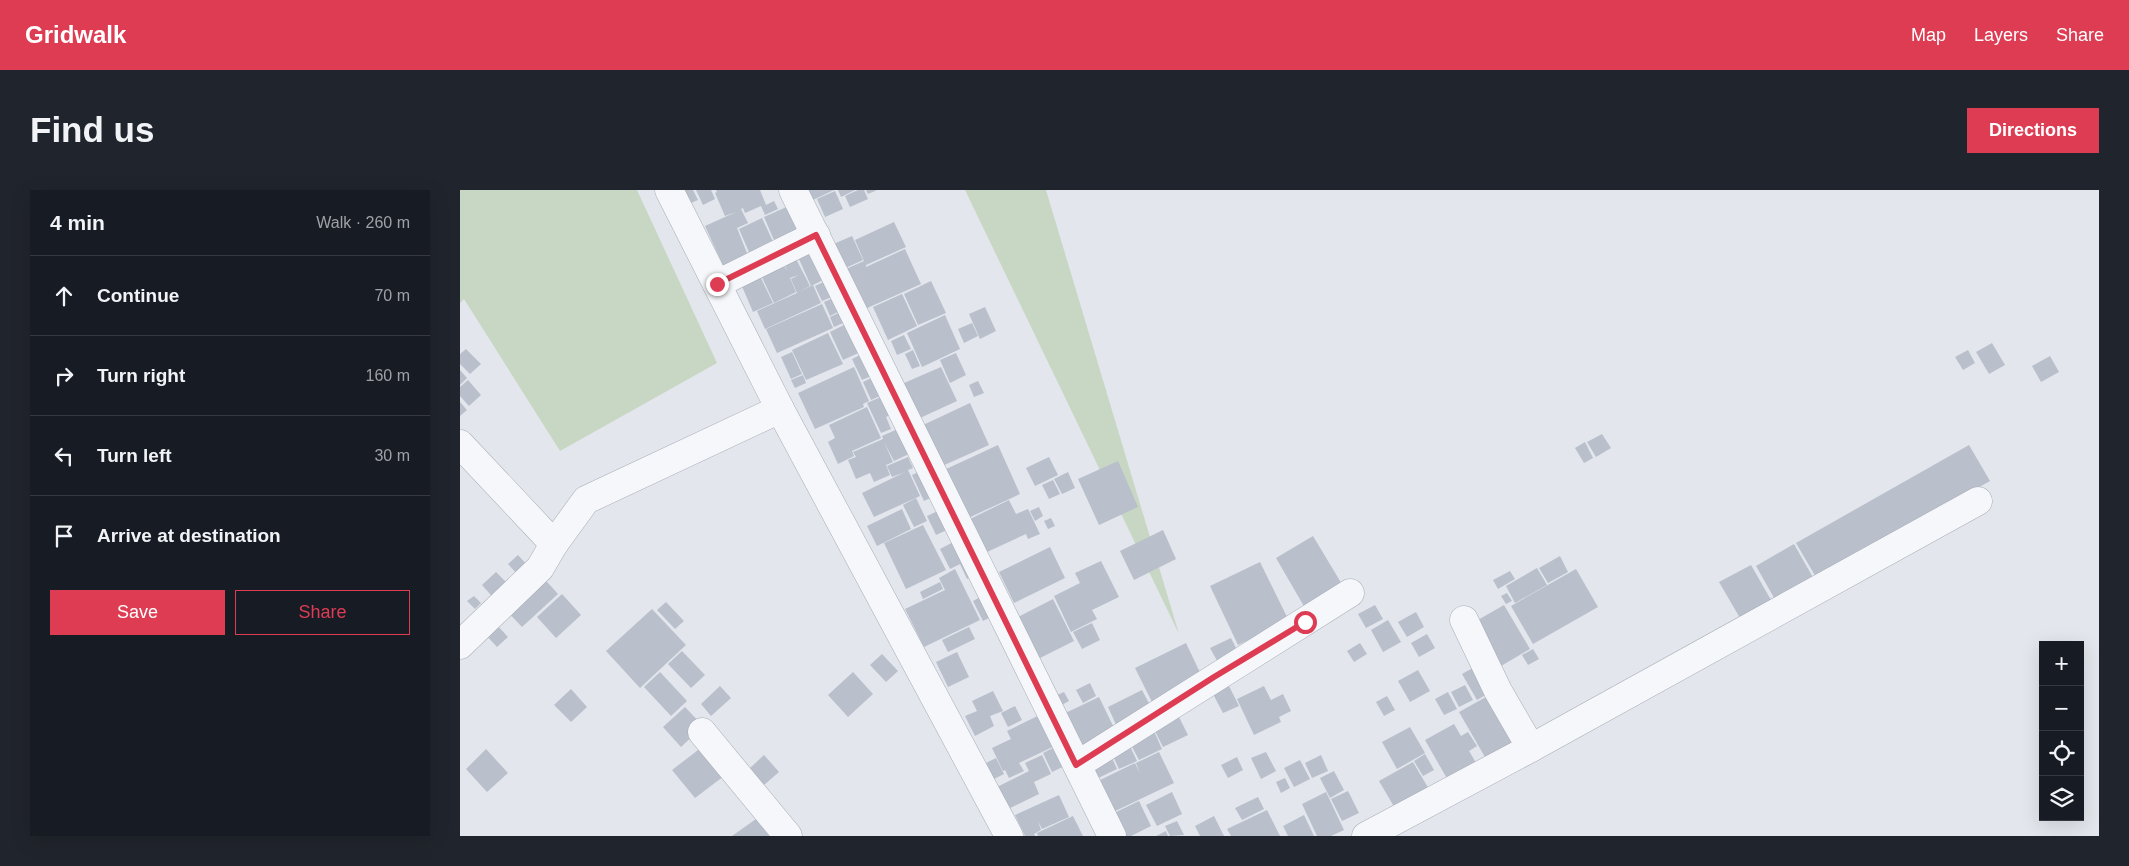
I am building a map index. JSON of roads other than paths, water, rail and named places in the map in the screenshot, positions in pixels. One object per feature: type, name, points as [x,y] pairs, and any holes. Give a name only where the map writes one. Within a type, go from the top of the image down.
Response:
[{"type":"street","points":[[669,190],[780,409],[1009,836]]},
{"type":"street","points":[[793,190],[1112,836]]},
{"type":"street","points":[[717,284],[816,235]]},
{"type":"street","points":[[460,645],[540,568],[554,544],[586,500],[780,409]]},
{"type":"street","points":[[460,444],[554,544]]},
{"type":"street","points":[[1366,836],[1532,748],[1978,502]]},
{"type":"street","points":[[1076,765],[1350,593]]},
{"type":"street","points":[[1464,620],[1498,691],[1532,748]]},
{"type":"street","points":[[702,732],[788,836]]}]
